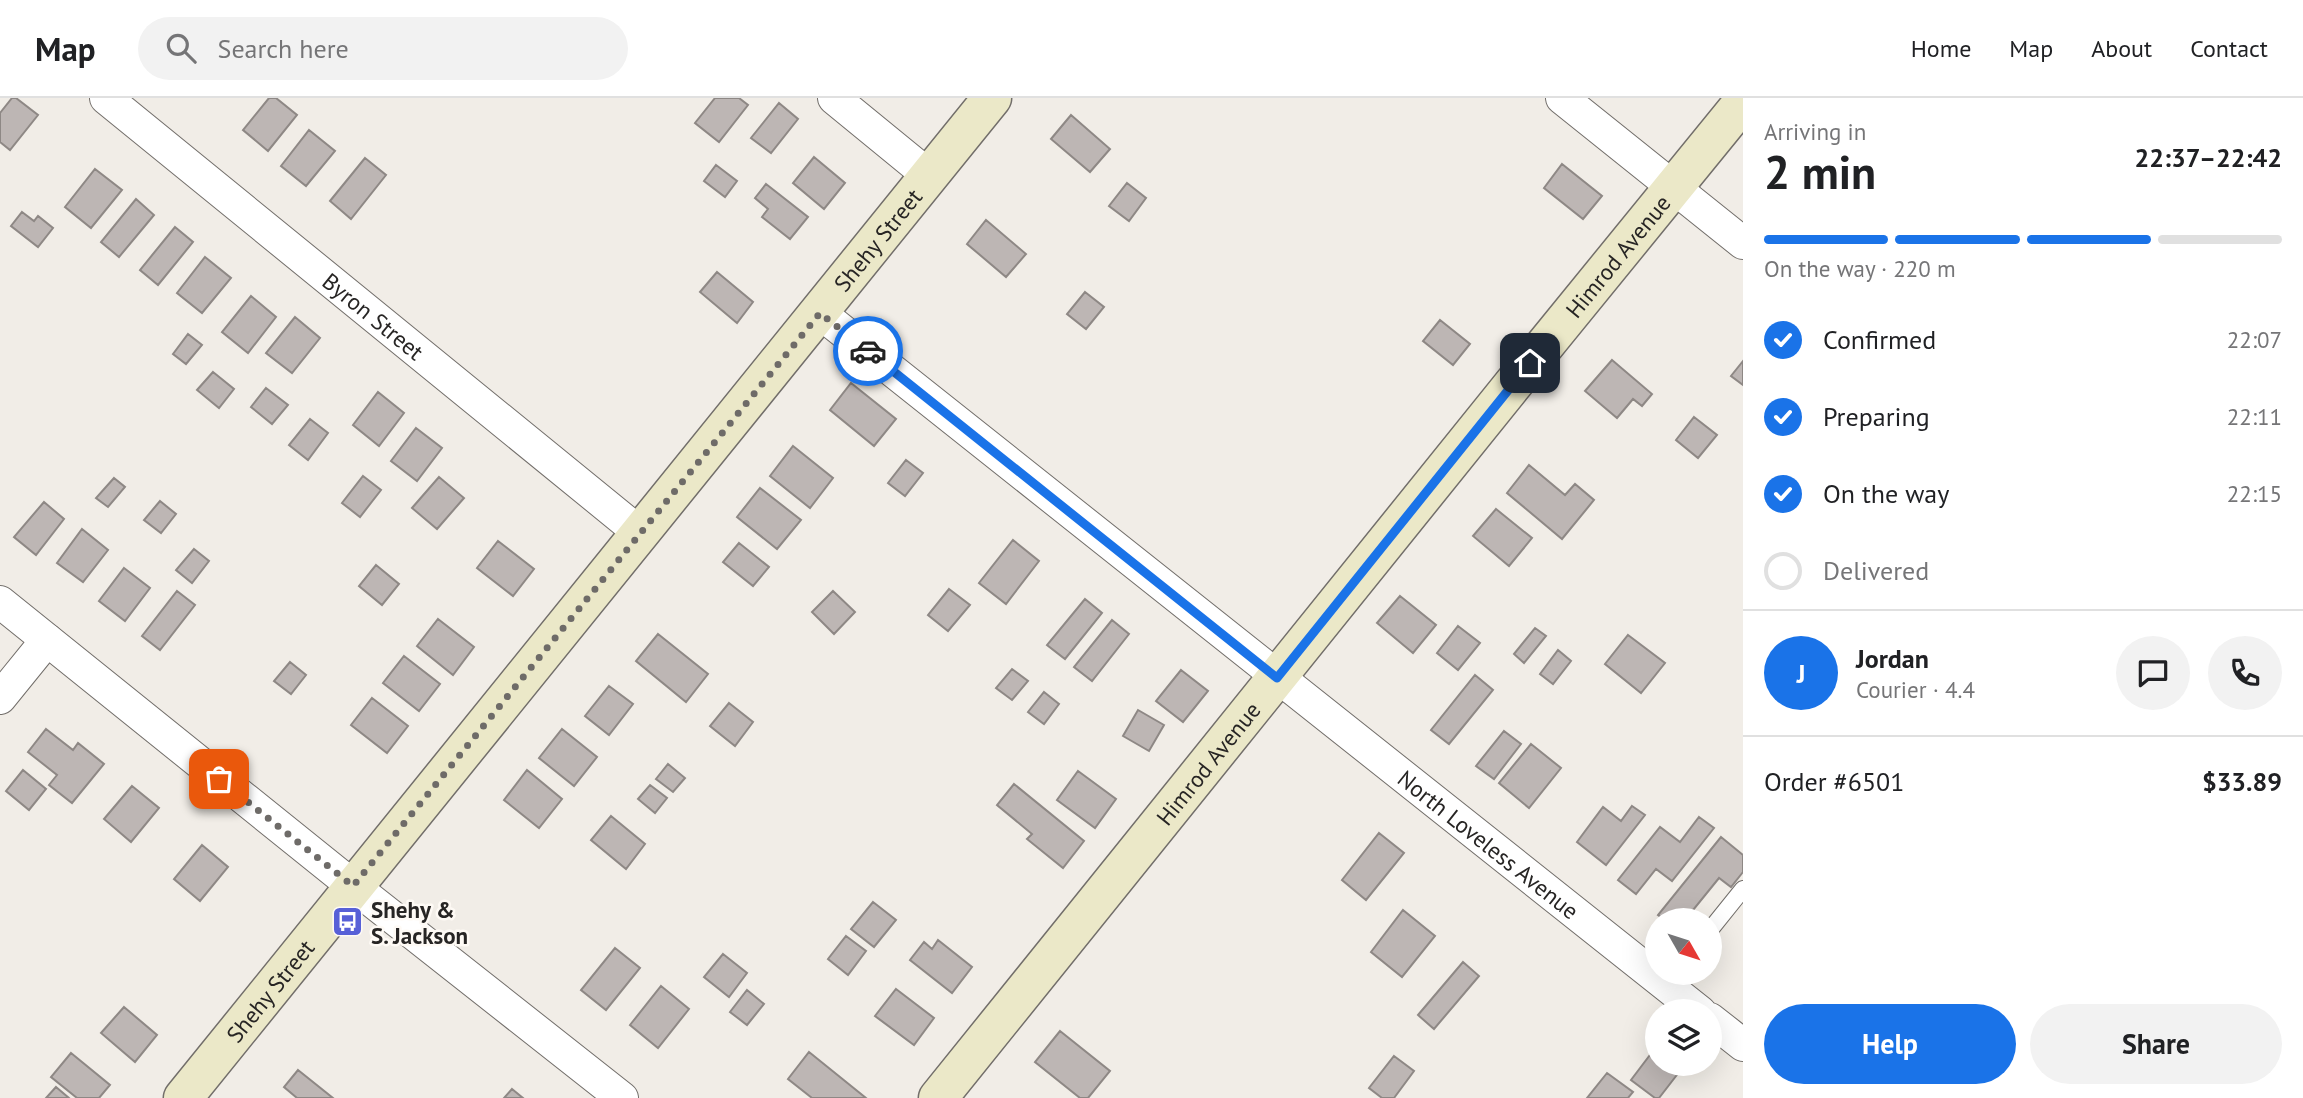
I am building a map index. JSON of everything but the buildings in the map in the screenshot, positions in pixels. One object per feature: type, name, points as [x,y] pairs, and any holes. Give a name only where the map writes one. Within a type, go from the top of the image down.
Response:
[{"type":"street","name":"Byron Street","points":[[106,98],[640,533]]},
{"type":"street","points":[[834,98],[928,174]]},
{"type":"street","name":"Shehy Street","points":[[183,1098],[992,98]]},
{"type":"street","points":[[1562,98],[1743,243]]},
{"type":"street","name":"Himrod Avenue","points":[[938,1098],[1743,102]]},
{"type":"street","name":"North Loveless Avenue","points":[[820,313],[1277,678],[1645,959]]},
{"type":"street","points":[[0,602],[622,1098]]},
{"type":"street","points":[[0,698],[47,640]]},
{"type":"street","name":"North Loveless Avenue","points":[[1676,985],[1689,999]]},
{"type":"street","points":[[1722,1028],[1743,1045]]},
{"type":"lane","points":[[1722,915],[1743,889]]},
{"type":"way so far","points":[[219,779],[353,886],[820,313],[868,351]]},
{"type":"place","name":"Shehy & S. Jackson","points":[[348,922]]},
{"type":"route","points":[[868,351],[1277,678],[1530,363]]}]
